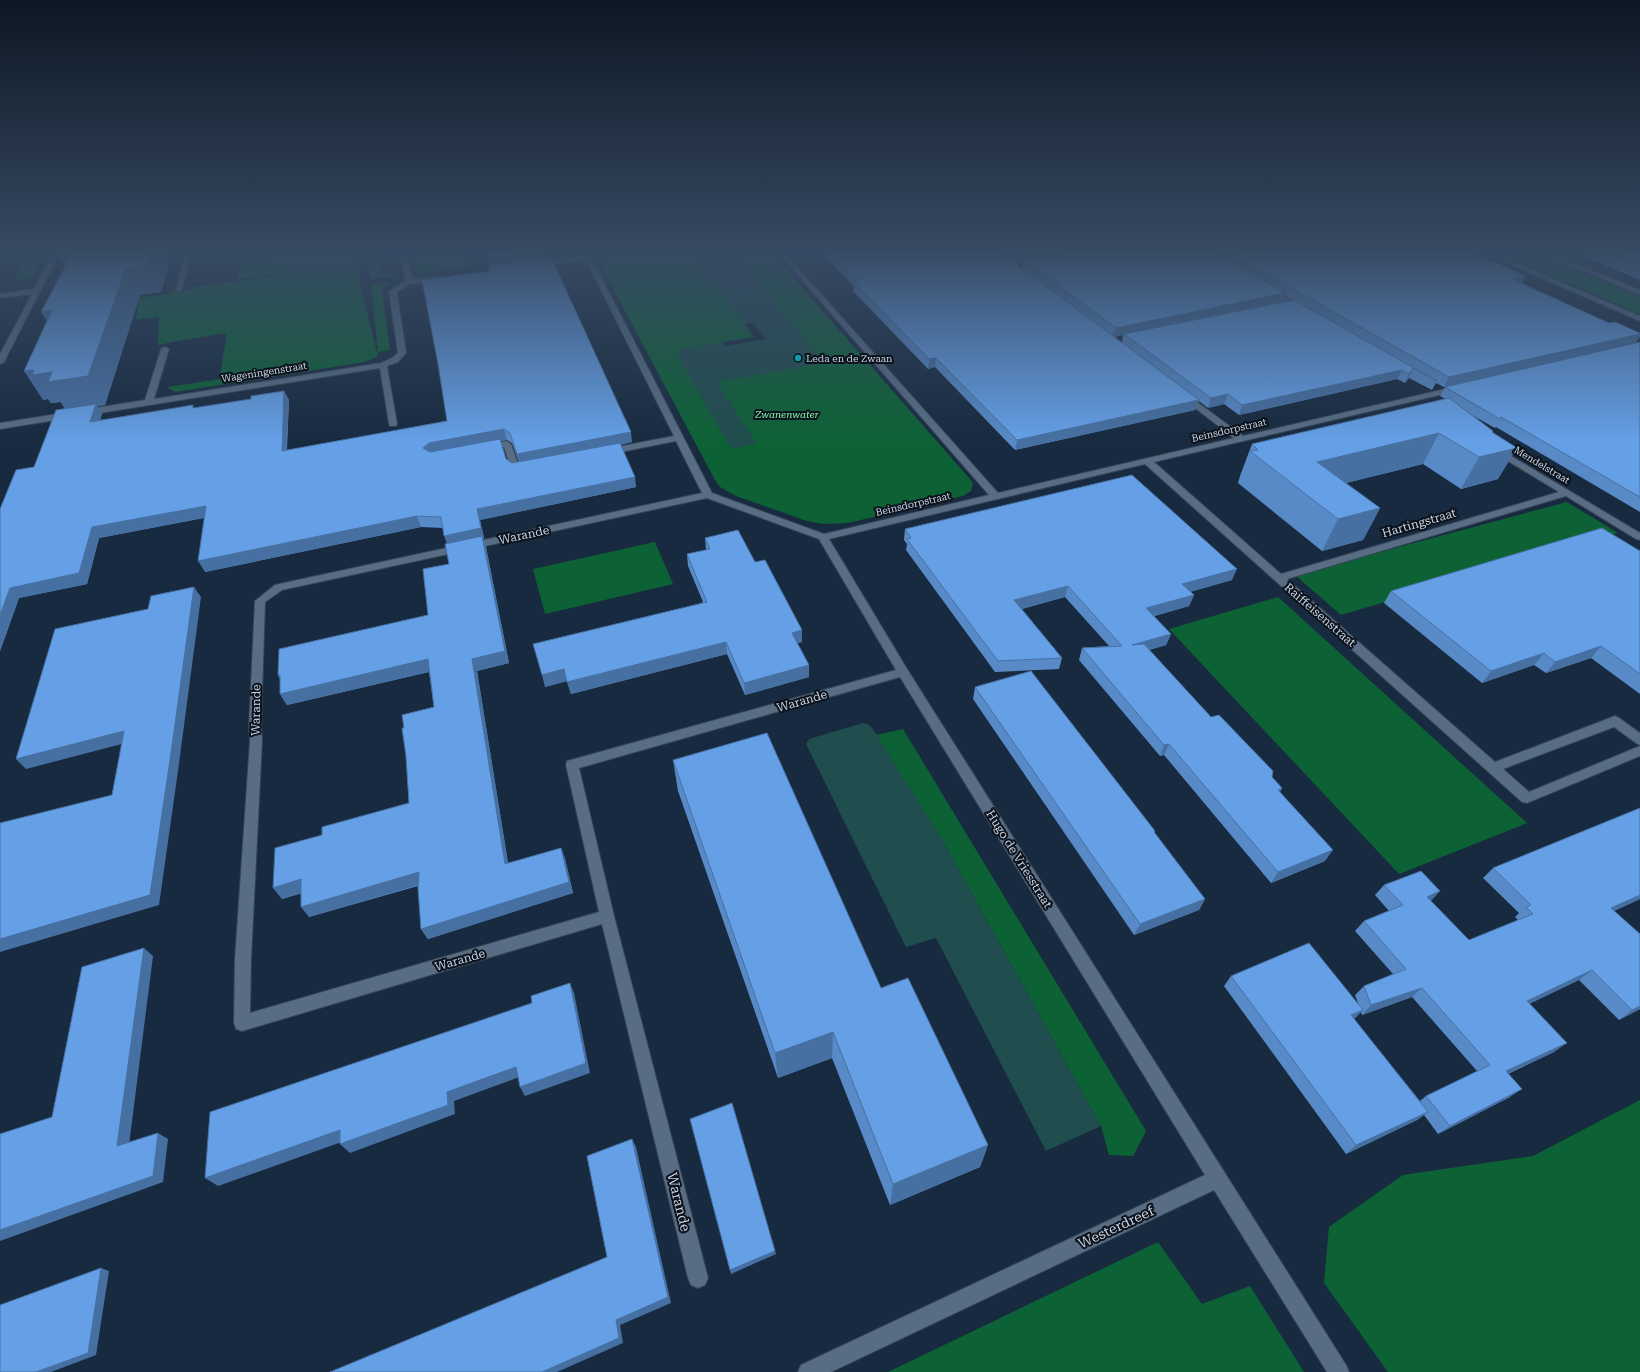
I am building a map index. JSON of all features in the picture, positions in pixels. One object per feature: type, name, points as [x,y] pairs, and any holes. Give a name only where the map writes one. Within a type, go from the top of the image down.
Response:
[{"type":"street","points":[[0,362],[24,314]]},
{"type":"street","name":"Wageningenstraat","points":[[0,426],[149,401],[383,365],[395,360],[402,352],[396,314]]},
{"type":"street","points":[[617,314],[708,495],[823,536]]},
{"type":"street","points":[[835,314],[995,496]]},
{"type":"street","points":[[1629,314],[1640,319]]},
{"type":"street","points":[[149,401],[164,349]]},
{"type":"street","points":[[383,365],[392,424]]},
{"type":"street","points":[[1432,385],[1443,392]]},
{"type":"street","name":"Beinsdorpstraat","points":[[823,536],[1466,386]]},
{"type":"street","points":[[1180,392],[1241,439]]},
{"type":"street","points":[[1411,399],[1425,407]]},
{"type":"street","points":[[599,453],[680,438]]},
{"type":"street","points":[[477,450],[507,444],[514,469],[530,466]]},
{"type":"street","name":"Mendelstraat","points":[[1486,444],[1640,537]]},
{"type":"street","name":"Raiffeisenstraat","points":[[1147,461],[1527,798],[1640,751]]},
{"type":"street","name":"Hartingstraat","points":[[1278,578],[1567,493]]},
{"type":"street","name":"Warande","points":[[607,916],[242,1023],[243,958],[256,741],[255,726],[260,601],[279,587],[708,495]]},
{"type":"street","name":"Hugo de Vriesstraat","points":[[823,536],[903,672],[1218,1179]]},
{"type":"street","name":"Warande","points":[[698,1278],[607,916],[572,765],[903,672]]},
{"type":"street","points":[[1493,768],[1615,722],[1640,740]]},
{"type":"street","points":[[1218,1179],[1339,1372]]},
{"type":"street","name":"Westerdreef","points":[[808,1372],[1218,1179]]},
{"type":"green space","points":[[137,314],[367,314],[378,356],[365,362],[175,392],[167,387],[221,379],[220,375],[227,333],[158,345],[159,317],[136,319]]},
{"type":"green space","points":[[374,314],[385,314],[390,350],[378,352]]},
{"type":"green space","name":"Zwanenwater","points":[[627,314],[825,314],[973,484],[971,491],[963,496],[848,523],[823,524],[807,521],[736,496],[720,487]]},
{"type":"green space","points":[[1567,502],[1618,533],[1341,615],[1295,575]]},
{"type":"green space","points":[[655,542],[673,584],[545,614],[533,569]]},
{"type":"green space","points":[[1278,597],[1527,823],[1399,874],[1169,629]]},
{"type":"green space","points":[[903,729],[1146,1131],[1133,1156],[1109,1155],[1101,1126],[941,838],[876,735]]},
{"type":"green space","points":[[1640,1100],[1640,1372],[1388,1372],[1324,1283],[1329,1227],[1403,1175],[1533,1156]]},
{"type":"green space","points":[[1158,1242],[1202,1304],[1250,1286],[1304,1372],[888,1372]]},
{"type":"shaded area","points":[[737,314],[784,314],[824,363],[717,382],[757,444],[731,449],[676,353],[680,350],[754,337]]},
{"type":"shaded area","points":[[863,723],[868,724],[873,729],[941,838],[1101,1126],[1046,1151],[936,938],[906,947],[806,744],[809,739]]},
{"type":"pier","points":[[753,323],[766,339],[725,346],[723,342],[754,337],[745,324]]},
{"type":"building","points":[[50,314],[110,314],[88,376],[48,382],[52,372],[32,375],[34,370],[24,371]]},
{"type":"building","points":[[428,314],[577,314],[631,432],[517,454],[510,433],[504,429],[429,443],[423,448],[430,452],[500,439],[506,459],[512,463],[620,443],[635,477],[477,509],[481,528],[444,536],[441,517],[417,516],[198,561],[206,506],[92,527],[79,573],[10,588],[0,615],[0,509],[16,470],[34,467],[56,410],[96,404],[90,422],[193,405],[193,408],[251,399],[251,396],[284,391],[282,451],[447,421]]},
{"type":"building","points":[[885,314],[1084,314],[1199,400],[1017,440],[936,358],[929,359]]},
{"type":"building","points":[[1097,314],[1183,314],[1116,328]]},
{"type":"building","points":[[1224,314],[1319,314],[1437,381],[1413,368],[1409,374],[1402,370],[1242,405],[1228,394],[1211,398],[1124,334]]},
{"type":"building","points":[[1337,314],[1589,314],[1609,323],[1615,322],[1640,333],[1640,334],[1449,377]]},
{"type":"building","points":[[1640,342],[1640,497],[1501,417],[1500,419],[1445,387]]},
{"type":"building","points":[[1449,398],[1493,431],[1492,432],[1517,448],[1479,457],[1439,433],[1317,462],[1380,508],[1338,519],[1250,451],[1258,450],[1252,444]]},
{"type":"building","points":[[1132,475],[1237,569],[1182,584],[1194,595],[1146,608],[1171,634],[1132,645],[1144,644],[1211,717],[1219,715],[1273,771],[1272,777],[1282,788],[1278,790],[1333,850],[1278,872],[1169,744],[1164,745],[1082,648],[1122,646],[1068,586],[1014,600],[1062,658],[998,661],[907,539],[911,538],[905,529]]},
{"type":"building","points":[[1602,528],[1640,551],[1640,674],[1601,646],[1555,662],[1544,653],[1491,671],[1391,591]]},
{"type":"building","points":[[738,530],[755,562],[765,560],[802,630],[792,633],[809,665],[744,683],[726,642],[567,682],[564,669],[542,675],[533,644],[707,602],[687,554],[710,549],[705,538]]},
{"type":"building","points":[[482,536],[505,651],[472,659],[505,864],[561,848],[569,882],[421,929],[418,888],[419,872],[301,907],[301,879],[273,888],[275,848],[322,835],[322,827],[409,803],[402,715],[434,707],[428,659],[280,694],[280,675],[278,675],[279,649],[428,615],[423,569],[449,564],[445,544]]},
{"type":"building","points":[[194,587],[150,895],[0,939],[0,823],[112,795],[124,731],[16,759],[55,629],[148,609],[151,596]]},
{"type":"building","points":[[1031,671],[1155,831],[1154,832],[1205,899],[1140,924],[975,687]]},
{"type":"building","points":[[767,733],[881,988],[908,978],[988,1145],[893,1184],[833,1032],[775,1053],[673,760]]},
{"type":"building","points":[[1640,808],[1640,895],[1611,908],[1640,934],[1640,1006],[1632,1010],[1592,970],[1527,1001],[1567,1043],[1506,1071],[1522,1089],[1450,1126],[1426,1096],[1490,1065],[1422,988],[1371,1005],[1364,986],[1406,969],[1364,921],[1403,905],[1384,885],[1421,871],[1440,891],[1427,897],[1469,940],[1533,914],[1526,907],[1531,905],[1493,868]]},
{"type":"building","points":[[1309,943],[1363,1010],[1351,1015],[1428,1112],[1356,1145],[1231,976]]},
{"type":"building","points":[[144,948],[117,1146],[158,1133],[153,1176],[0,1230],[0,1134],[52,1117],[82,967]]},
{"type":"building","points":[[570,983],[586,1063],[520,1087],[516,1067],[447,1092],[448,1105],[340,1144],[340,1130],[205,1178],[210,1112],[532,1003],[531,996]]},
{"type":"building","points":[[732,1103],[775,1251],[730,1270],[690,1119]]},
{"type":"building","points":[[632,1139],[668,1297],[616,1320],[619,1338],[542,1372],[330,1372],[607,1257],[587,1156]]},
{"type":"building","points":[[101,1268],[88,1353],[36,1372],[0,1372],[0,1305]]},
{"type":"place","name":"Leda en de Zwaan","points":[[798,358]]}]
